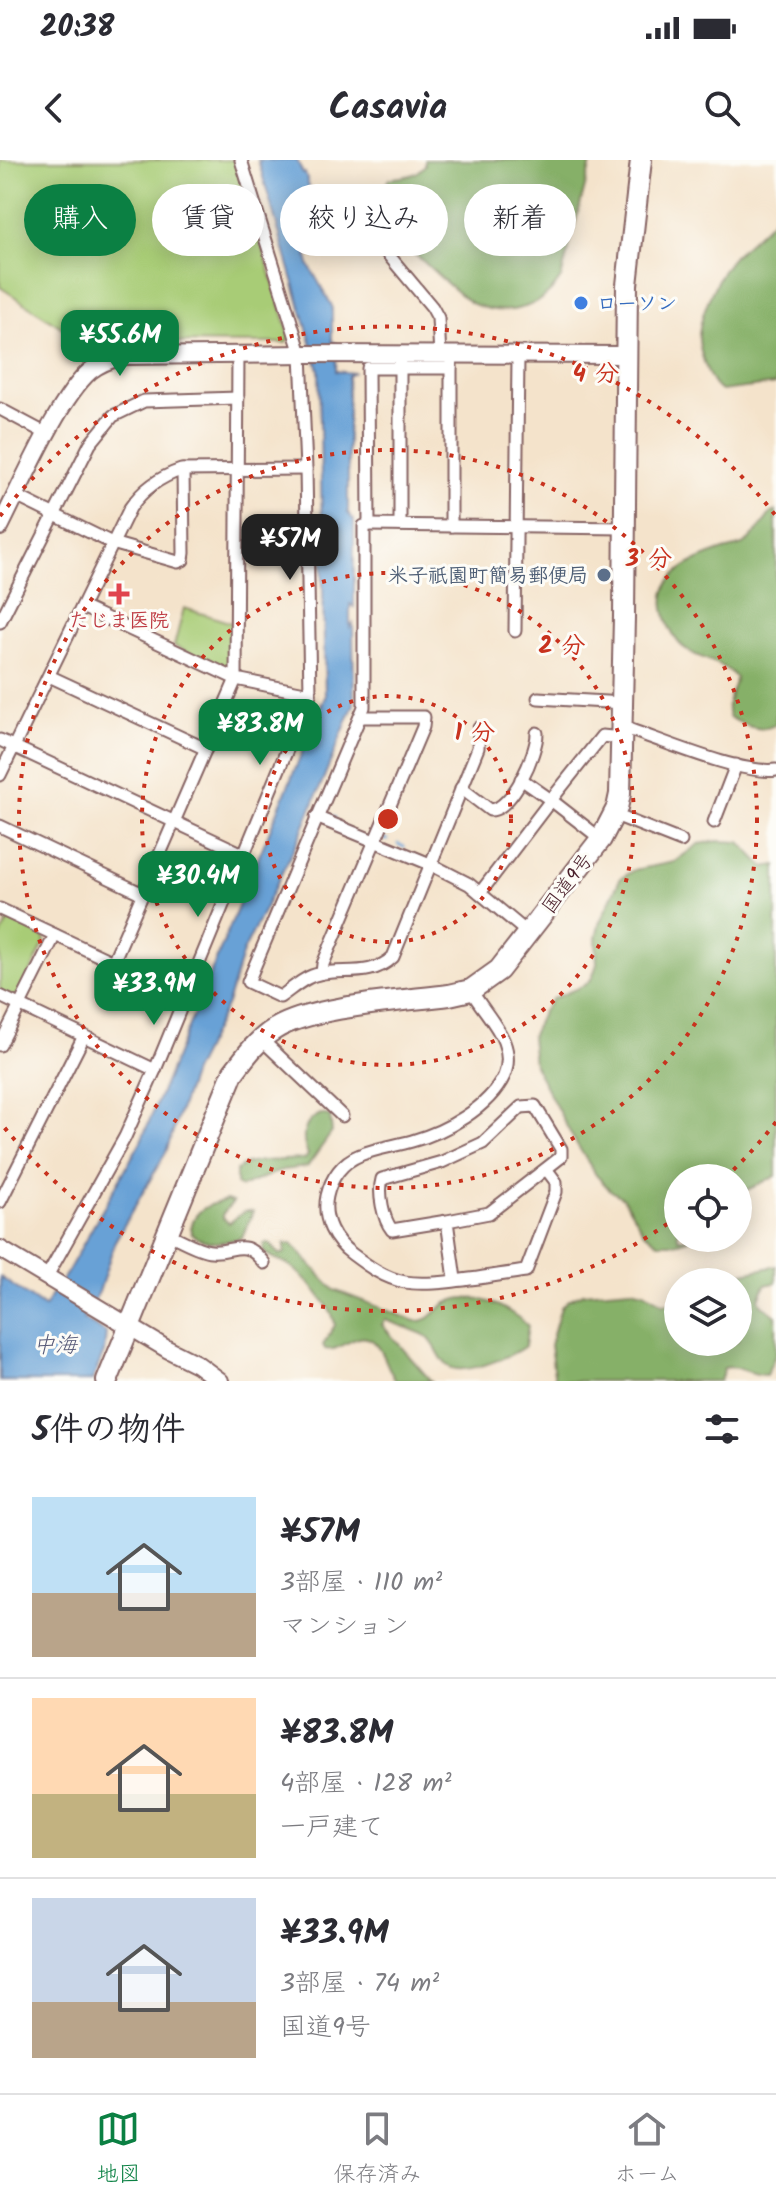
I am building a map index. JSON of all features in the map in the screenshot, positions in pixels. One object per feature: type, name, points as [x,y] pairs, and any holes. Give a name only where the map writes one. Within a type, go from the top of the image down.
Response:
[{"type":"highway","name":"国道9号","points":[[107,1381],[233,1073],[252,1048],[275,1029],[299,1017],[471,990],[499,970],[529,934],[601,839],[615,815],[620,794],[623,703],[627,285],[642,162]]},
{"type":"street","points":[[52,1281],[125,1137],[155,1070],[310,694],[306,354],[241,160]]},
{"type":"street","points":[[389,256],[438,318],[447,360],[451,526]]},
{"type":"street","points":[[0,527],[47,434],[81,381],[107,360],[138,354],[338,354],[400,362]]},
{"type":"street","points":[[113,962],[236,679],[238,354]]},
{"type":"street","points":[[369,525],[368,368],[400,362],[625,355]]},
{"type":"street","points":[[515,631],[518,357]]},
{"type":"street","points":[[400,362],[400,525]]},
{"type":"street","points":[[0,622],[90,444],[104,424],[121,410],[144,401],[238,398]]},
{"type":"street","points":[[2,414],[47,434]]},
{"type":"street","points":[[0,775],[112,543],[140,494],[163,477],[183,470],[306,469]]},
{"type":"street","points":[[16,496],[112,543],[175,562],[183,560],[183,470]]},
{"type":"street","points":[[479,728],[478,748],[393,957],[386,963],[356,973],[313,975],[280,997],[248,982],[364,707],[364,526],[625,528]]},
{"type":"street","points":[[82,607],[236,679],[310,694]]},
{"type":"street","points":[[49,676],[206,749]]},
{"type":"street","points":[[538,698],[623,703]]},
{"type":"street","points":[[322,973],[373,842],[423,727],[424,717],[360,717]]},
{"type":"street","points":[[480,893],[602,736],[622,732],[759,771],[776,770]]},
{"type":"street","points":[[461,788],[493,811],[500,808],[521,779],[537,743],[537,733]]},
{"type":"street","points":[[0,740],[243,854]]},
{"type":"street","points":[[714,822],[736,765]]},
{"type":"street","points":[[521,779],[601,839]]},
{"type":"street","points":[[615,815],[681,841]]},
{"type":"street","points":[[316,817],[430,864],[469,884],[529,934]]},
{"type":"street","points":[[0,826],[143,894]]},
{"type":"street","points":[[0,909],[185,996]]},
{"type":"street","points":[[0,1045],[55,935]]},
{"type":"street","points":[[471,990],[505,1040],[507,1053],[503,1078],[471,1114],[423,1138],[359,1155],[338,1170],[326,1206],[328,1220],[342,1247],[374,1270],[407,1282],[526,1271],[556,1192],[556,1182],[547,1170]]},
{"type":"street","points":[[0,996],[155,1070]]},
{"type":"street","points":[[0,1202],[84,1036]]},
{"type":"street","points":[[262,1040],[342,1116]]},
{"type":"street","points":[[525,1105],[539,1110],[561,1149],[559,1160],[547,1170],[489,1213],[392,1230],[387,1223],[380,1187],[382,1179],[442,1162],[483,1143],[525,1105]]},
{"type":"street","points":[[447,1221],[455,1279]]},
{"type":"street","points":[[168,1234],[211,1251],[232,1247],[251,1250],[264,1263]]},
{"type":"street","points":[[0,1249],[197,1364],[220,1381]]},
{"type":"green space","points":[[0,160],[236,160],[243,184],[152,184],[152,256],[264,256],[264,252],[290,337],[286,343],[131,342],[98,351],[0,287]]},
{"type":"green space","points":[[425,160],[592,160],[576,221],[576,184],[464,184],[464,256],[567,256],[561,278],[554,288],[535,303],[524,307],[488,309],[457,292],[416,256],[448,256],[448,184],[386,184],[389,179],[417,173],[425,165]]},
{"type":"green space","points":[[776,216],[776,384],[721,391],[711,380],[700,350],[703,315],[717,281],[729,262]]},
{"type":"green space","points":[[776,511],[776,724],[758,728],[729,717],[727,706],[736,678],[724,667],[692,653],[679,643],[668,622],[664,596],[673,577],[682,569],[702,558],[745,544]]},
{"type":"green space","points":[[184,608],[232,623],[232,667],[226,670],[174,646]]},
{"type":"green space","points":[[740,842],[764,867],[776,865],[776,1176],[752,1188],[752,1164],[664,1164],[664,1243],[658,1243],[643,1231],[623,1198],[596,1175],[573,1138],[534,1065],[531,1037],[552,999],[585,985],[592,978],[597,964],[599,924],[620,879],[634,870],[674,862],[699,844]]},
{"type":"green space","points":[[9,919],[43,935],[45,942],[20,995],[13,998],[0,991],[0,938]]},
{"type":"green space","points":[[321,1114],[330,1116],[332,1132],[307,1167],[282,1170],[241,1187],[236,1184],[236,1171],[245,1164],[305,1159],[308,1155],[305,1131],[310,1121]]},
{"type":"green space","points":[[226,1200],[233,1202],[223,1213],[223,1218],[229,1223],[245,1211],[253,1211],[242,1238],[210,1242],[191,1234],[196,1215],[212,1204]]},
{"type":"green space","points":[[269,1243],[280,1255],[285,1253],[284,1244],[292,1244],[334,1290],[415,1321],[425,1320],[457,1299],[490,1302],[511,1312],[528,1326],[525,1346],[488,1364],[455,1369],[445,1363],[426,1336],[385,1320],[382,1325],[431,1381],[396,1381],[380,1350],[367,1338],[325,1349],[323,1345],[335,1325],[329,1310],[296,1271],[263,1251],[264,1244]]},
{"type":"green space","points":[[776,1266],[776,1283],[765,1285],[759,1299],[776,1316],[776,1354],[766,1375],[729,1367],[724,1368],[720,1381],[555,1381],[550,1345],[561,1307],[583,1293],[631,1289],[644,1292],[664,1304],[664,1356],[752,1356],[752,1271]]},
{"type":"water","points":[[258,160],[297,160],[308,184],[280,184],[280,236]]},
{"type":"water","name":"中海","points":[[286,256],[307,256],[332,306],[332,341],[337,344],[336,371],[353,373],[348,376],[348,513],[354,520],[354,607],[350,604],[350,627],[353,623],[354,704],[300,836],[243,952],[227,1004],[193,1072],[166,1152],[115,1241],[99,1292],[83,1319],[106,1333],[104,1352],[92,1381],[0,1381],[0,1277],[44,1307],[68,1271],[141,1141],[325,697],[319,370]]},
{"type":"waterway","points":[[329,816],[335,818]]},
{"type":"waterway","points":[[398,844],[404,847]]},
{"type":"place","name":"ローソン","points":[[581,303]]},
{"type":"place","name":"米子祇園町簡易郵便局","points":[[604,575]]},
{"type":"place","name":"たじま医院","points":[[119,594]]}]
